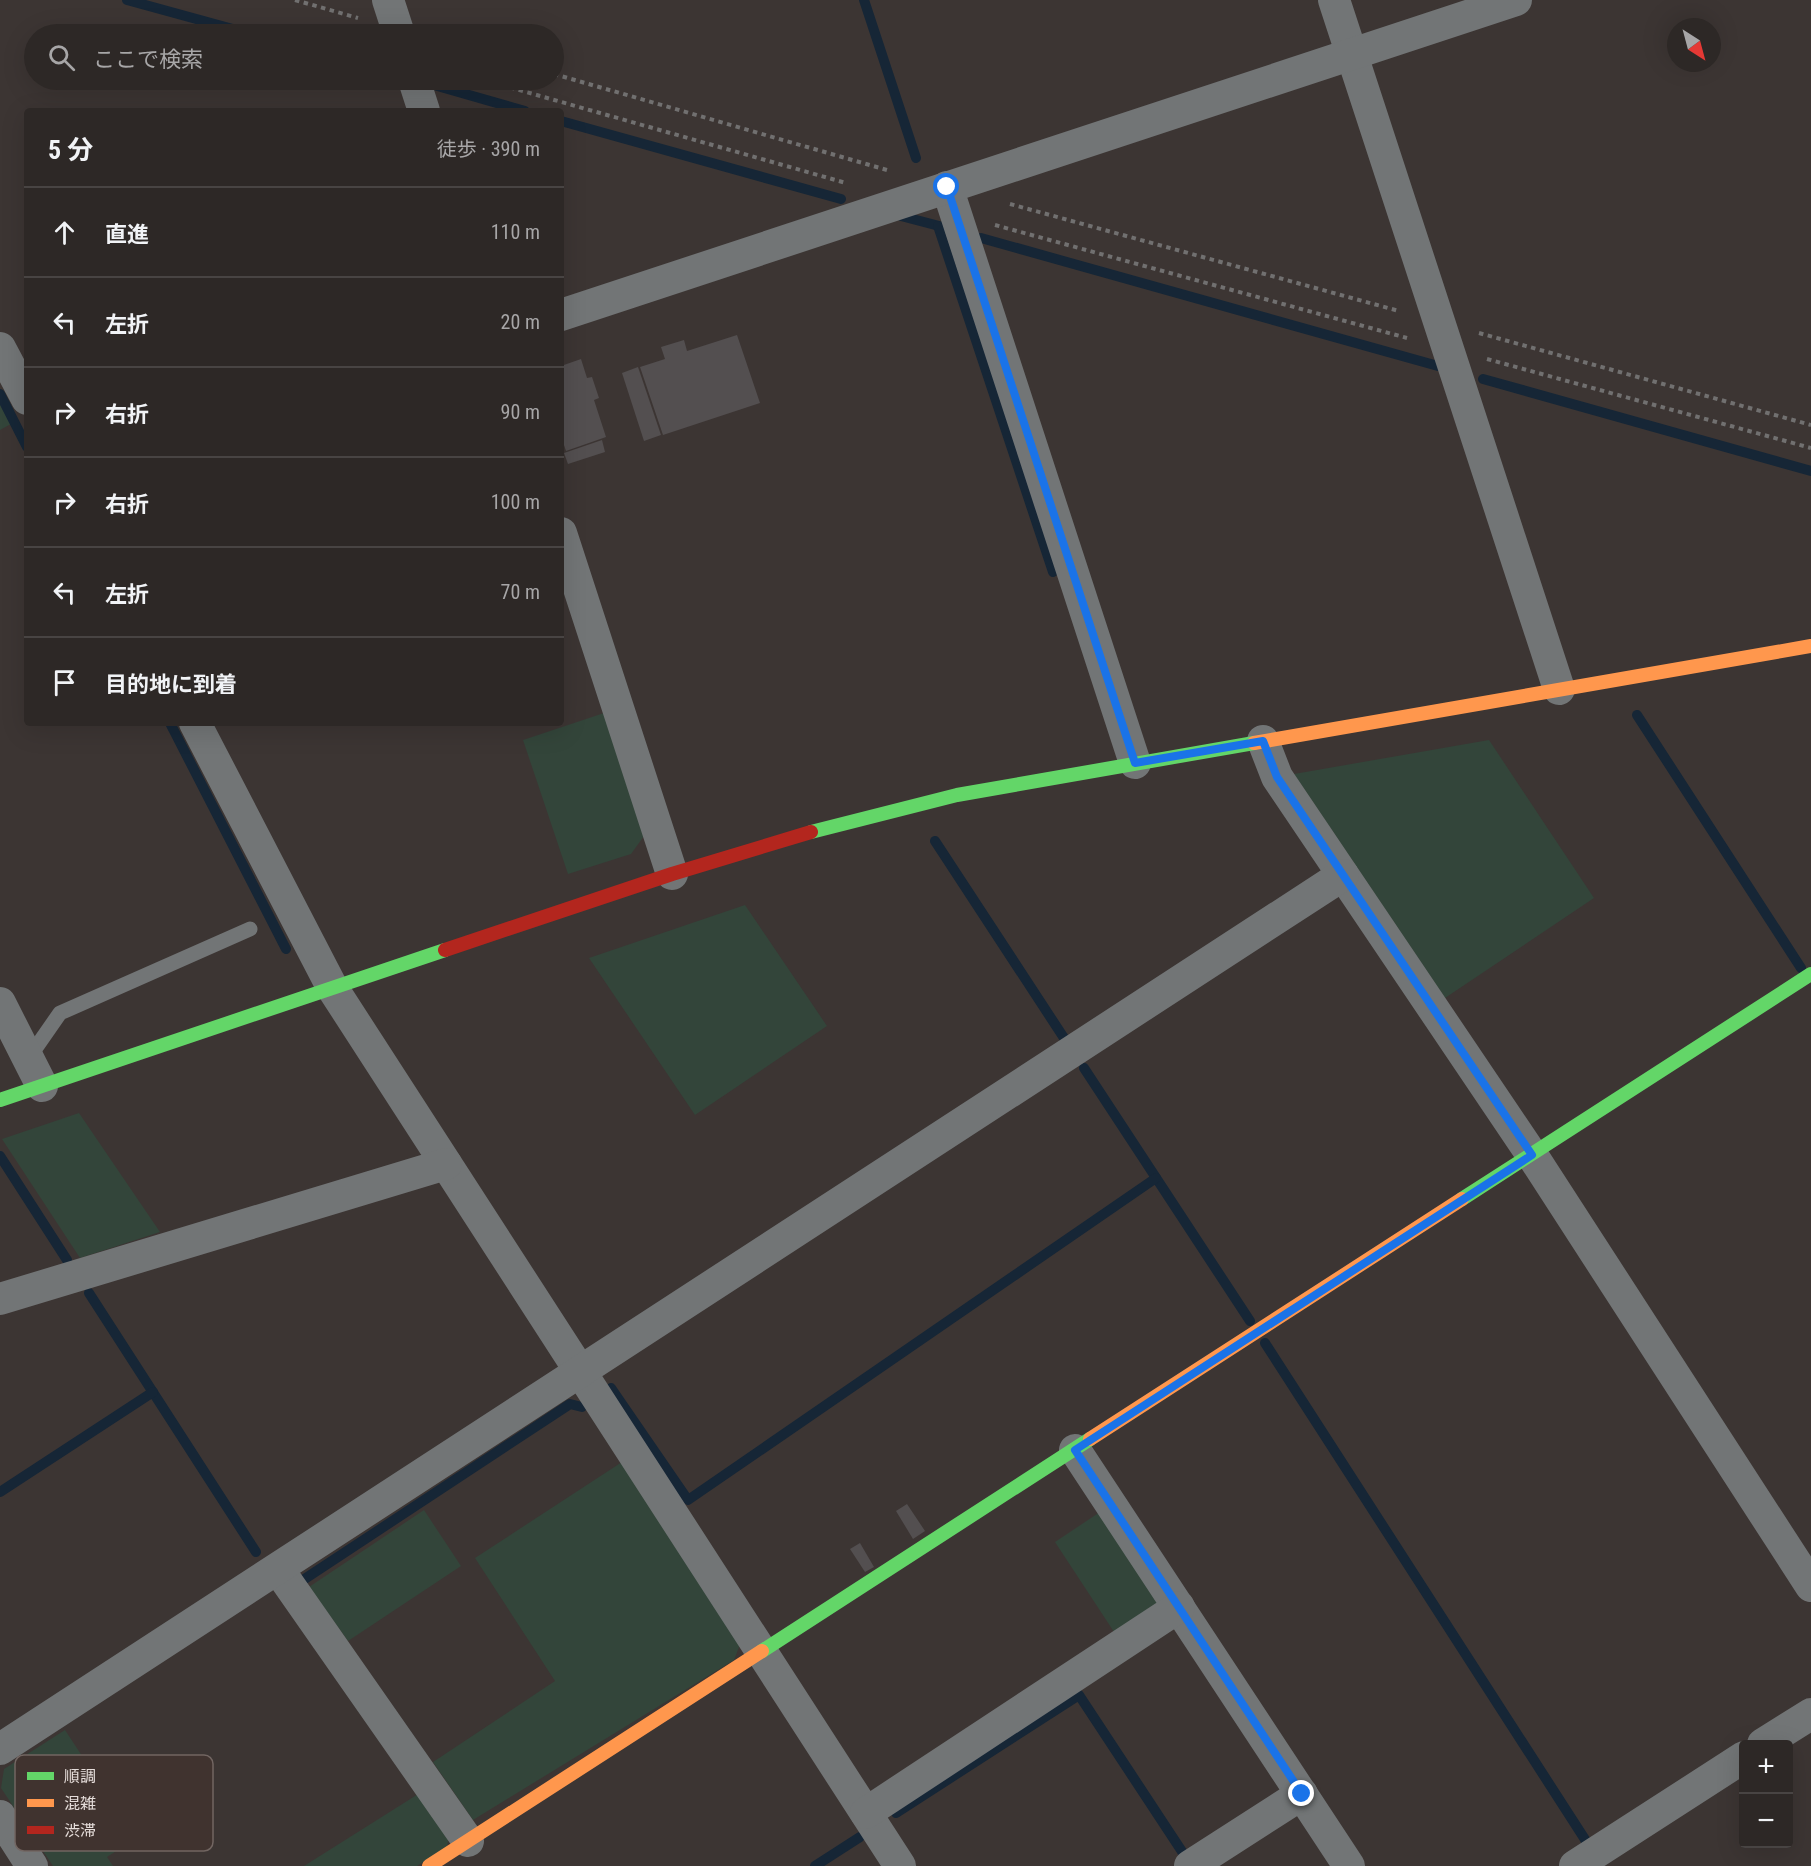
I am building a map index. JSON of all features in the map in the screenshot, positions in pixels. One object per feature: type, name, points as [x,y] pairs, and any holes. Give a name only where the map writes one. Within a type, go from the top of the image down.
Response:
[{"type":"street","points":[[388,0],[396,24]]},
{"type":"street","points":[[1334,0],[1559,689]]},
{"type":"street","points":[[564,314],[952,201],[1352,54],[1516,0]]},
{"type":"street","points":[[417,90],[423,108]]},
{"type":"street","points":[[952,201],[1135,763]]},
{"type":"street","points":[[0,348],[24,393]]},
{"type":"street","points":[[564,542],[672,874]]},
{"type":"street","points":[[0,1100],[35,1072],[333,989],[672,874],[817,830],[957,795],[1811,646]]},
{"type":"street","points":[[197,726],[333,989],[900,1866]]},
{"type":"street","points":[[1263,741],[1277,777],[1532,1155],[1811,1586]]},
{"type":"street","points":[[0,1749],[1343,875]]},
{"type":"street","points":[[429,1866],[1811,974]]},
{"type":"street","points":[[0,1003],[35,1072]]},
{"type":"street","points":[[0,1299],[446,1164]]},
{"type":"street","points":[[1075,1450],[1349,1866]]},
{"type":"street","points":[[278,1569],[468,1841]]},
{"type":"street","points":[[866,1813],[1179,1607]]},
{"type":"street","points":[[1769,1740],[1811,1713]]},
{"type":"street","points":[[1575,1866],[1739,1760]]},
{"type":"street","points":[[1190,1866],[1302,1794]]},
{"type":"street","points":[[0,1816],[15,1839]]},
{"type":"street","points":[[22,1851],[32,1866]]},
{"type":"lane","points":[[35,1072],[60,1013],[250,929]]},
{"type":"path","points":[[564,77],[891,171]]},
{"type":"path","points":[[518,90],[851,184]]},
{"type":"path","points":[[952,201],[1444,335],[1811,425]]},
{"type":"path","points":[[1005,203],[1811,448]]},
{"type":"green space","points":[[0,404],[11,424],[0,430]]},
{"type":"green space","points":[[604,713],[644,836],[631,854],[568,874],[523,740]]},
{"type":"green space","points":[[1489,740],[1594,898],[1445,998],[1294,774]]},
{"type":"green space","points":[[745,905],[827,1026],[695,1115],[589,958]]},
{"type":"green space","points":[[79,1113],[160,1232],[80,1258],[2,1139]]},
{"type":"green space","points":[[622,1462],[741,1642],[734,1660],[473,1820],[433,1762],[555,1681],[475,1558]]},
{"type":"green space","points":[[424,1510],[461,1566],[348,1641],[309,1587]]},
{"type":"green space","points":[[1103,1510],[1160,1595],[1156,1608],[1116,1635],[1055,1542]]},
{"type":"green space","points":[[65,1730],[81,1755],[26,1755]]},
{"type":"green space","points":[[15,1762],[15,1809],[1,1788],[4,1769]]},
{"type":"green space","points":[[423,1791],[450,1830],[447,1847],[417,1866],[304,1866]]},
{"type":"green space","points":[[43,1851],[116,1851],[107,1857],[113,1866],[53,1866]]},
{"type":"building","points":[[737,335],[760,403],[663,435],[640,367],[665,359],[661,347],[684,340],[687,351]]},
{"type":"building","points":[[581,359],[587,378],[592,377],[599,398],[594,400],[606,437],[566,451],[564,445],[564,365]]},
{"type":"building","points":[[638,367],[661,435],[644,441],[622,373]]},
{"type":"building","points":[[602,440],[605,452],[568,464],[564,453]]},
{"type":"building","points":[[907,1504],[925,1531],[913,1539],[896,1511]]},
{"type":"building","points":[[860,1543],[874,1567],[865,1572],[850,1549]]},
{"type":"waterway","points":[[127,0],[215,24]]},
{"type":"waterway","points":[[864,0],[916,158]]},
{"type":"waterway","points":[[452,90],[514,108]]},
{"type":"waterway","points":[[564,122],[841,199]]},
{"type":"waterway","points":[[901,216],[943,227]]},
{"type":"waterway","points":[[938,226],[1053,572]]},
{"type":"waterway","points":[[981,238],[1438,366]]},
{"type":"waterway","points":[[1483,379],[1811,471]]},
{"type":"waterway","points":[[0,394],[24,441]]},
{"type":"waterway","points":[[1637,715],[1801,968]]},
{"type":"waterway","points":[[172,726],[286,949]]},
{"type":"waterway","points":[[935,841],[1064,1038]]},
{"type":"waterway","points":[[1084,1068],[1250,1321]]},
{"type":"waterway","points":[[0,1156],[67,1260]]},
{"type":"waterway","points":[[611,1388],[688,1500],[1156,1178]]},
{"type":"waterway","points":[[89,1293],[256,1552]]},
{"type":"waterway","points":[[1265,1343],[1586,1841]]},
{"type":"waterway","points":[[0,1492],[153,1392]]},
{"type":"waterway","points":[[303,1580],[570,1404],[582,1407]]},
{"type":"waterway","points":[[896,1813],[1079,1695],[1183,1853]]},
{"type":"waterway","points":[[815,1866],[860,1837]]},
{"type":"traffic: fast","points":[[811,832],[957,795],[1254,743]]},
{"type":"traffic: fast","points":[[0,1100],[445,950]]},
{"type":"traffic: fast","points":[[1462,1199],[1811,974]]},
{"type":"traffic: fast","points":[[762,1651],[1090,1439]]},
{"type":"traffic: slow","points":[[1254,743],[1811,646]]},
{"type":"traffic: slow","points":[[1090,1439],[1462,1199]]},
{"type":"traffic: slow","points":[[429,1866],[762,1651]]},
{"type":"traffic: jam","points":[[445,950],[672,874],[811,832]]},
{"type":"route","points":[[947,187],[1135,763],[1263,741],[1277,777],[1532,1155],[1075,1450],[1302,1794]]}]
